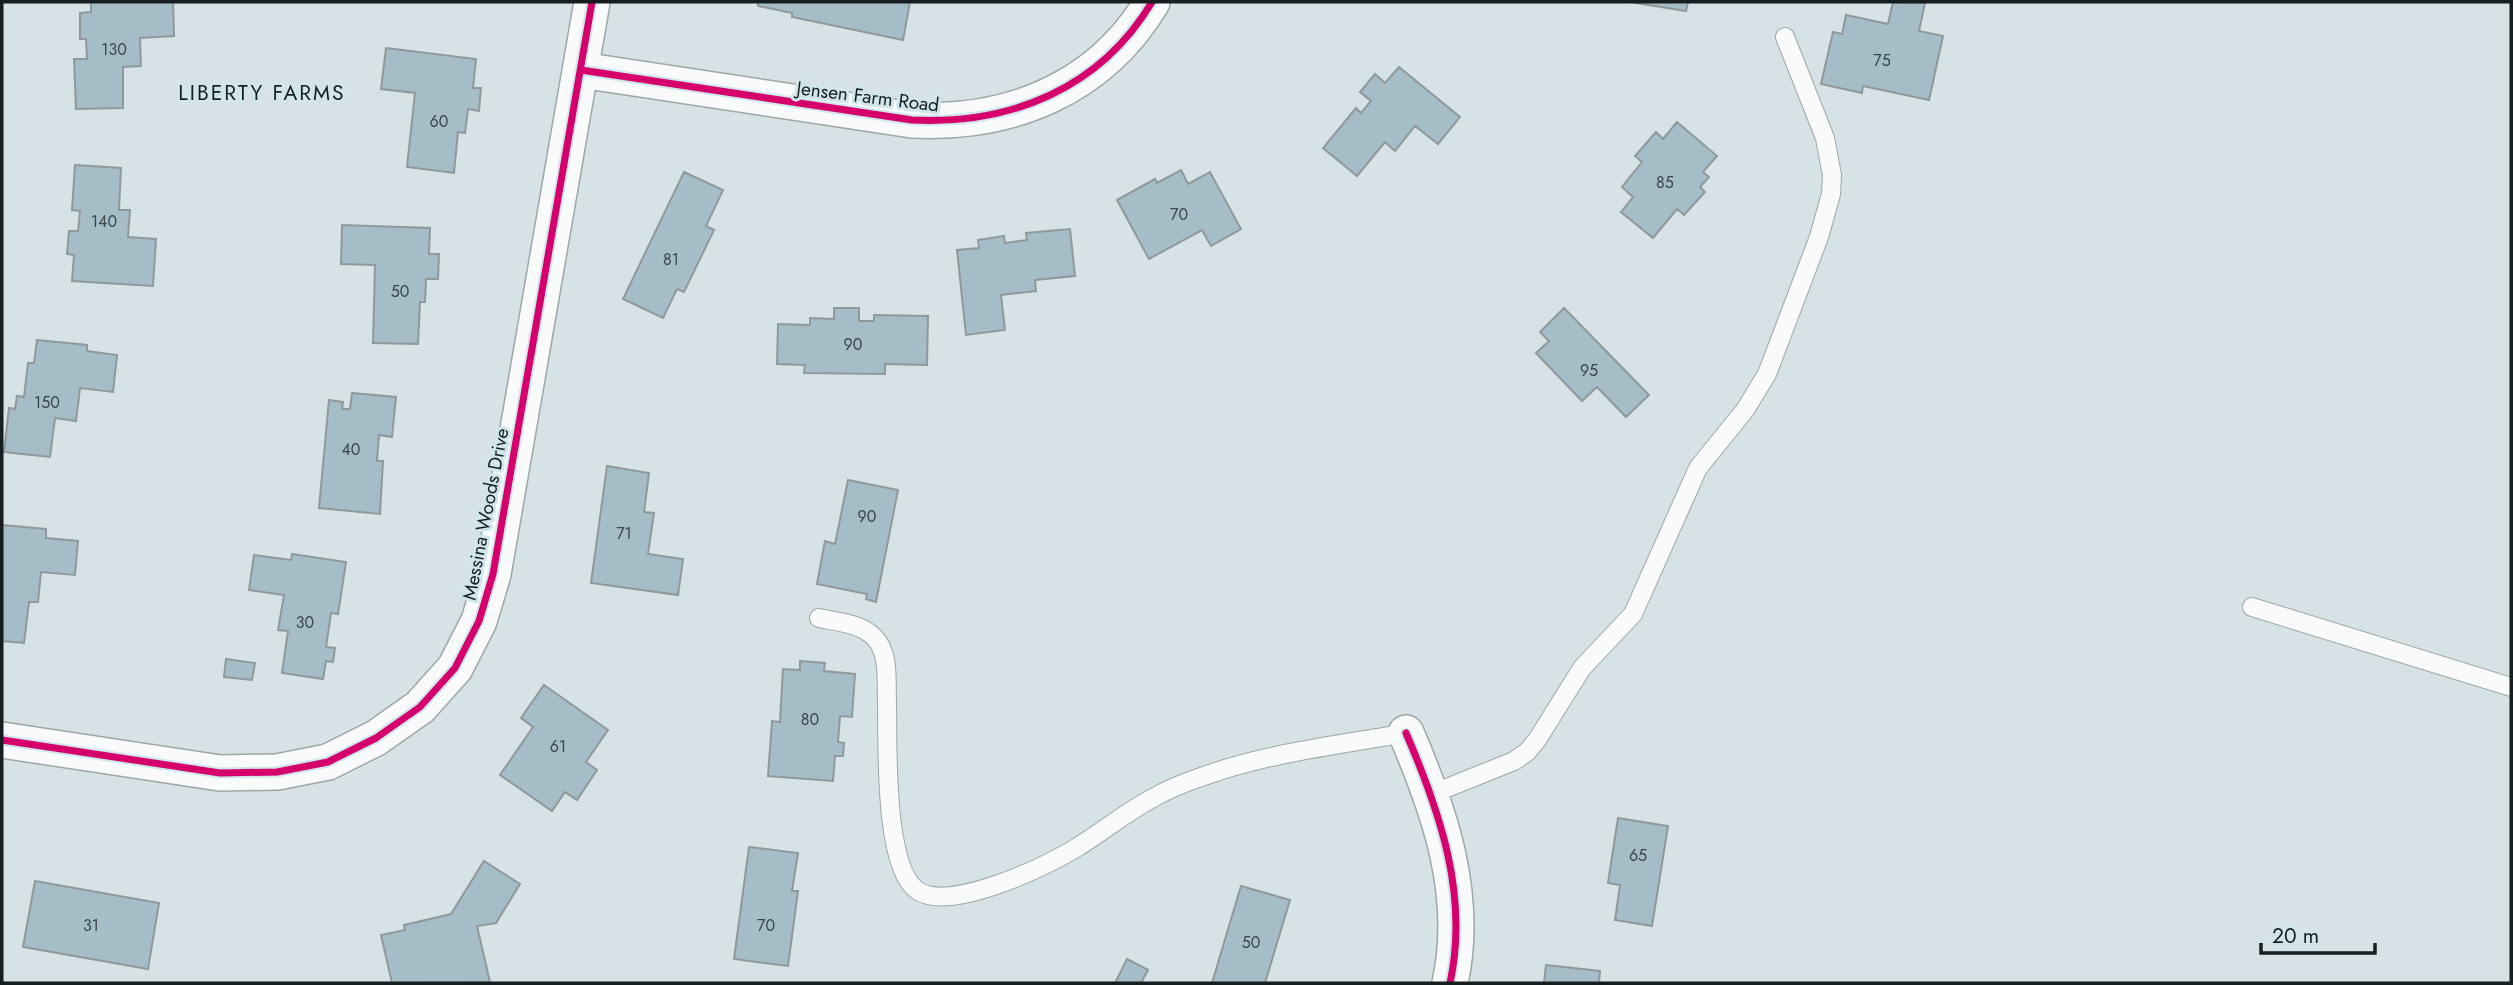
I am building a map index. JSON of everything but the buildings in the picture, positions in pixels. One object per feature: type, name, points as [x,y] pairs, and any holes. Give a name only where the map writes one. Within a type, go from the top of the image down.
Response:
[{"type":"street","name":"Messina Woods Drive","points":[[2,740],[220,773],[276,772],[328,762],[376,738],[420,707],[455,668],[479,621],[493,574],[592,2]]},
{"type":"street","name":"Jensen Farm Road","points":[[581,70],[912,120],[956,120],[1008,111],[1036,102],[1066,87],[1112,54],[1131,33],[1152,2]]},
{"type":"street","points":[[1406,733],[1432,794],[1445,839],[1454,890],[1455,947],[1450,983]]},
{"type":"lane","points":[[1432,794],[1514,761],[1527,752],[1537,740],[1582,668],[1633,614],[1698,468],[1745,410],[1767,374],[1819,237],[1831,194],[1832,175],[1825,138],[1785,37]]},
{"type":"lane","points":[[2252,607],[2511,687]]},
{"type":"lane","points":[[819,618],[863,630],[881,647],[886,670],[890,804],[896,852],[908,883],[920,893],[936,896],[967,894],[1025,873],[1076,848],[1151,799],[1228,768],[1406,733]]},
{"type":"cycle path","points":[[2,740],[220,773],[277,772],[328,762],[376,738],[420,707],[455,668],[479,621],[493,574],[592,2]]},
{"type":"cycle path","points":[[581,70],[912,120],[984,116],[1049,96],[1079,79],[1106,58],[1131,32],[1152,2]]},
{"type":"cycle path","points":[[1406,733],[1430,793],[1448,855],[1456,918],[1450,983]]},
{"type":"district","name":"LIBERTY FARMS","points":[[262,93]]}]
